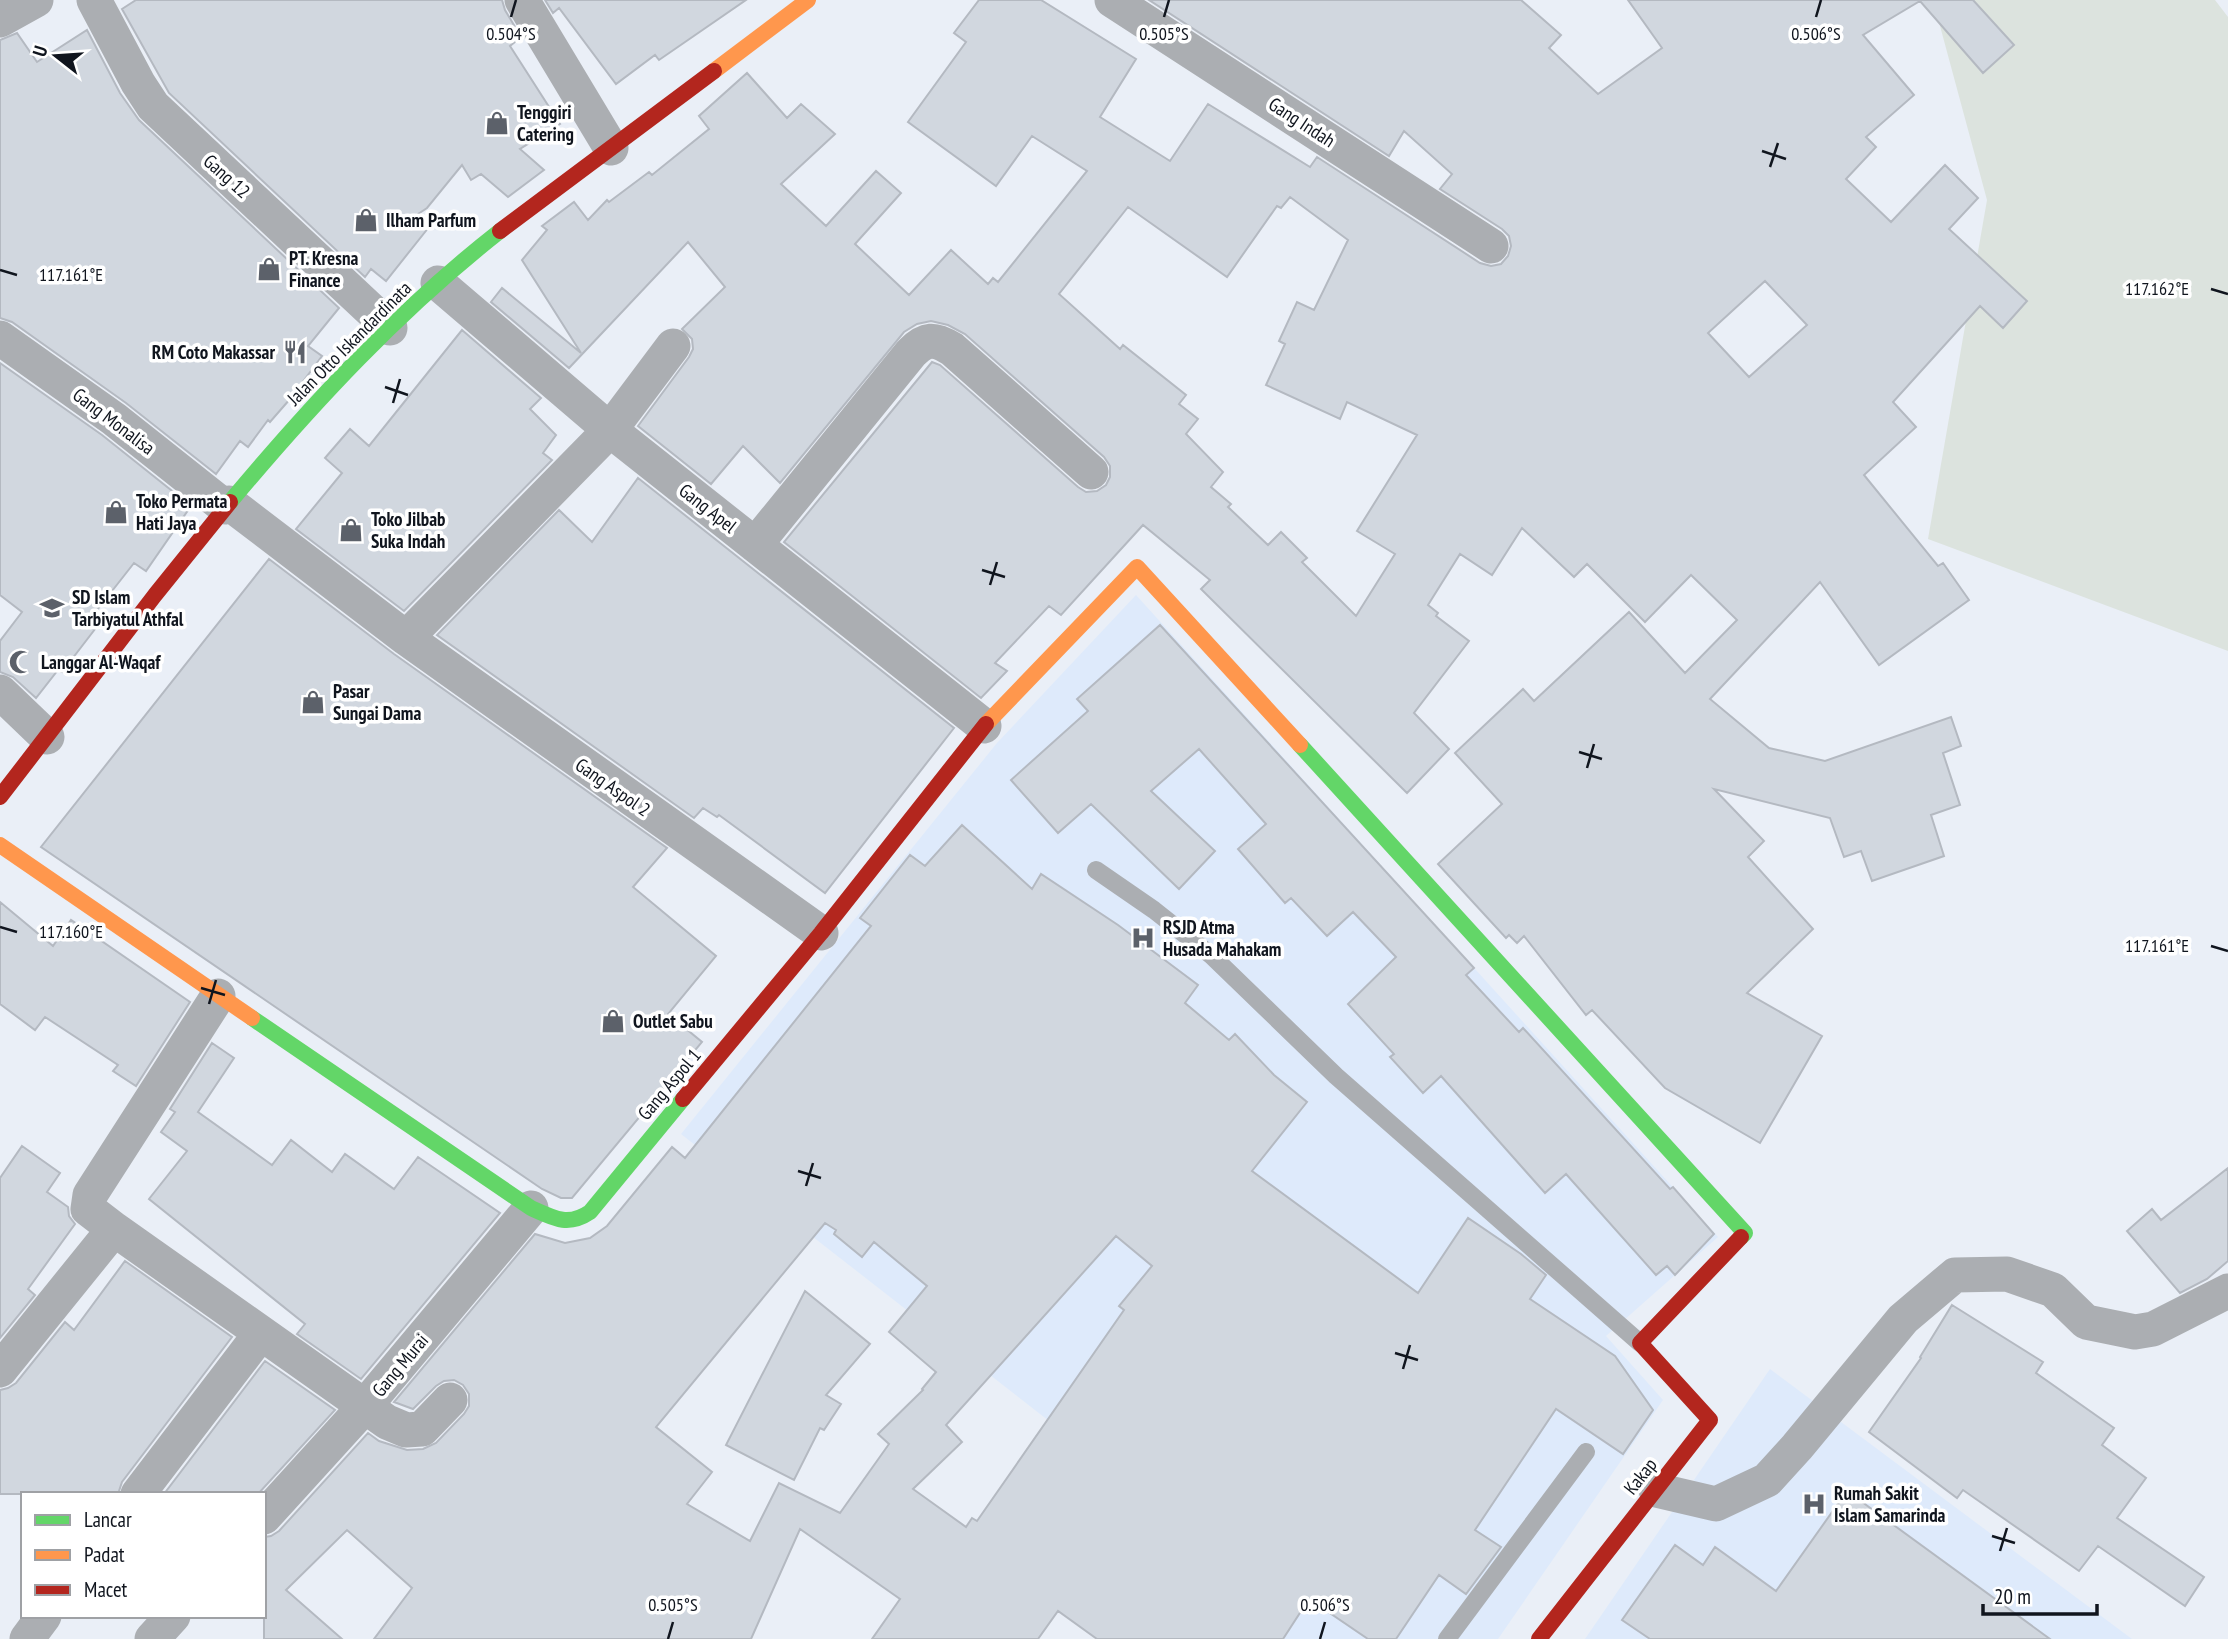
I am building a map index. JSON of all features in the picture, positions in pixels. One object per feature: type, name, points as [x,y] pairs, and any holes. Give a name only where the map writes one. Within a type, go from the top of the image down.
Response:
[{"type":"street","points":[[0,19],[36,0]]},
{"type":"street","name":"Gang 12","points":[[94,0],[153,106],[390,328]]},
{"type":"street","points":[[522,0],[611,148]]},
{"type":"street","name":"Jalan Otto Iskandardinata","points":[[0,797],[227,505],[323,396],[390,328],[438,283],[533,206],[808,0]]},
{"type":"street","name":"Gang Indah","points":[[1112,0],[1491,246]]},
{"type":"street","name":"Gang Apel","points":[[438,283],[610,430],[984,726]]},
{"type":"street","name":"Gang Monalisa","points":[[0,338],[114,419],[227,505]]},
{"type":"street","points":[[755,545],[911,353],[928,340],[935,340],[953,349],[1091,472]]},
{"type":"street","points":[[406,638],[610,430],[673,345]]},
{"type":"street","name":"Gang Aspol 2","points":[[227,505],[406,638],[821,933]]},
{"type":"street","points":[[821,933],[984,726],[1137,567],[1745,1233],[1640,1343]]},
{"type":"street","points":[[0,692],[47,737]]},
{"type":"street","points":[[0,845],[531,1208]]},
{"type":"street","name":"Gang Aspol 1","points":[[531,1208],[561,1221],[575,1222],[590,1212],[821,933]]},
{"type":"street","points":[[218,996],[90,1195],[88,1209],[397,1427],[422,1429],[450,1400]]},
{"type":"street","name":"Gang Murai","points":[[266,1515],[365,1406],[531,1208]]},
{"type":"street","points":[[0,1370],[114,1229]]},
{"type":"street","points":[[1656,1490],[1716,1504],[1767,1479],[1797,1447],[1903,1319],[1955,1275],[2007,1274],[2053,1290],[2086,1322],[2135,1332],[2153,1329],[2228,1292]]},
{"type":"street","points":[[140,1492],[261,1333]]},
{"type":"street","name":"Kakap","points":[[1539,1639],[1581,1581],[1710,1420],[1640,1343]]},
{"type":"street","points":[[26,1639],[42,1618]]},
{"type":"street","points":[[152,1639],[171,1618]]},
{"type":"lane","points":[[1096,870],[1154,910],[1212,956],[1336,1076],[1640,1343]]},
{"type":"lane","points":[[1447,1639],[1586,1452]]},
{"type":"shaded area","points":[[1933,0],[2215,0],[2228,17],[2228,651],[1928,539],[1987,200]]},
{"type":"shaded area","name":"RSJD Atma Husada Mahakam","points":[[1136,595],[1718,1237],[1606,1336],[1663,1400],[1498,1639],[1168,1639],[1067,1435],[681,1134],[997,743]]},
{"type":"shaded area","name":"Rumah Sakit Islam Samarinda","points":[[1770,1369],[2132,1639],[1585,1639]]},
{"type":"building","points":[[136,0],[502,0],[521,37],[510,46],[560,124],[520,149],[544,170],[508,197],[481,174],[471,180],[462,165],[427,208],[415,216],[429,227],[386,281],[371,269],[365,277],[169,93],[122,9]]},
{"type":"building","points":[[545,0],[746,0],[659,60],[655,55],[616,84],[559,8],[553,13]]},
{"type":"building","points":[[979,0],[1041,0],[1136,59],[1100,117],[1170,161],[1208,104],[1310,167],[1317,157],[1480,263],[1491,266],[1501,264],[1508,256],[1511,246],[1509,236],[1440,189],[1452,174],[1404,131],[1389,156],[1149,0],[1521,0],[1561,35],[1549,48],[1598,94],[1662,48],[1628,0],[1973,0],[2014,45],[1983,73],[1920,1],[1863,35],[1914,95],[1866,137],[1876,147],[1846,179],[1891,222],[1945,165],[1978,198],[1949,229],[2027,301],[2003,328],[1980,306],[1893,402],[1916,427],[1864,475],[1938,566],[1943,563],[1969,600],[1879,665],[1820,582],[1710,699],[1769,748],[1825,761],[1951,717],[1961,746],[1943,753],[1960,805],[1931,815],[1944,856],[1872,881],[1861,851],[1844,857],[1830,818],[1714,789],[1764,841],[1748,857],[1813,929],[1747,993],[1822,1036],[1760,1143],[1665,1088],[1592,1010],[1586,1015],[1524,936],[1517,943],[1509,935],[1506,938],[1438,864],[1502,804],[1455,753],[1523,689],[1534,701],[1629,612],[1685,673],[1737,620],[1691,575],[1645,622],[1587,564],[1574,577],[1522,528],[1492,575],[1460,554],[1428,605],[1438,613],[1436,616],[1469,641],[1414,713],[1449,749],[1407,793],[1201,589],[1210,580],[1143,525],[1061,615],[1049,606],[995,663],[1007,671],[981,698],[784,542],[932,362],[940,365],[1078,487],[1086,492],[1097,491],[1106,485],[1110,477],[1110,466],[1104,457],[965,334],[948,325],[931,321],[917,324],[904,332],[780,483],[743,446],[711,484],[638,426],[693,349],[692,339],[682,329],[725,287],[688,242],[569,368],[491,302],[502,288],[581,353],[522,260],[547,230],[542,226],[574,202],[588,220],[607,200],[609,202],[649,172],[652,175],[709,129],[699,116],[747,73],[787,118],[801,104],[835,134],[781,184],[826,226],[876,171],[901,193],[855,244],[909,295],[951,250],[988,284],[993,278],[998,282],[1087,171],[1032,136],[996,186],[908,122],[966,42],[954,33]],"holes":[[[1290,197],[1348,240],[1314,310],[1297,302],[1279,341],[1285,344],[1266,385],[1340,419],[1347,402],[1417,435],[1357,531],[1395,554],[1356,616],[1302,562],[1307,558],[1281,532],[1268,545],[1228,507],[1231,504],[1211,487],[1223,472],[1186,434],[1198,419],[1179,404],[1186,395],[1123,345],[1120,349],[1059,294],[1128,207],[1227,277],[1277,206],[1281,208]],[[1765,281],[1807,325],[1749,377],[1708,333]]]},
{"type":"building","points":[[87,30],[120,93],[139,120],[339,308],[308,346],[322,356],[290,399],[270,422],[268,420],[248,447],[240,441],[216,474],[126,403],[12,322],[0,318],[0,40],[17,33],[37,62]]},
{"type":"building","points":[[462,330],[541,398],[530,409],[556,435],[543,453],[552,460],[404,611],[296,529],[342,473],[325,458],[350,429],[369,446]]},
{"type":"building","points":[[0,363],[102,435],[191,506],[146,571],[134,563],[94,614],[102,620],[62,672],[58,670],[36,698],[13,677],[0,672],[0,641],[22,612],[0,595]]},
{"type":"building","points":[[638,478],[954,728],[825,893],[719,815],[717,817],[703,808],[694,818],[437,635],[559,510],[592,542]]},
{"type":"building","name":"Pasar Sungai Dama","points":[[269,559],[394,654],[667,848],[633,887],[716,956],[668,1014],[702,1042],[572,1198],[561,1198],[542,1189],[41,847]]},
{"type":"building","points":[[1160,625],[1474,968],[1466,975],[1519,1032],[1523,1028],[1714,1234],[1675,1275],[1667,1266],[1656,1275],[1566,1174],[1545,1193],[1441,1076],[1423,1093],[1390,1057],[1394,1054],[1348,1004],[1396,957],[1353,912],[1327,936],[1291,898],[1285,903],[1238,849],[1266,824],[1199,749],[1151,791],[1215,851],[1179,889],[1091,804],[1058,833],[1011,780],[1088,711],[1077,699]]},
{"type":"building","points":[[962,825],[1032,889],[1041,874],[1118,925],[1198,985],[1185,1003],[1229,1040],[1235,1034],[1274,1075],[1307,1102],[1252,1171],[1418,1293],[1468,1218],[1521,1254],[1546,1275],[1530,1299],[1615,1356],[1653,1410],[1623,1454],[1556,1409],[1475,1530],[1501,1547],[1466,1594],[1439,1575],[1396,1639],[1368,1639],[1309,1599],[1283,1639],[1097,1639],[1058,1611],[1038,1639],[872,1639],[900,1599],[800,1529],[751,1639],[374,1639],[412,1588],[347,1530],[286,1590],[342,1639],[264,1639],[266,1537],[279,1531],[368,1433],[379,1441],[407,1450],[423,1449],[436,1443],[464,1414],[469,1406],[469,1394],[463,1385],[454,1380],[444,1381],[436,1386],[413,1409],[394,1402],[535,1234],[565,1243],[590,1238],[607,1226],[672,1147],[685,1158],[871,926],[860,918],[910,855],[925,866]],"holes":[[[825,1223],[836,1230],[834,1234],[862,1257],[874,1242],[927,1286],[889,1332],[936,1372],[923,1390],[878,1434],[889,1444],[840,1513],[779,1483],[750,1541],[687,1504],[712,1472],[656,1427]],[[1116,1236],[1152,1266],[1119,1306],[1124,1310],[977,1521],[972,1518],[966,1527],[913,1489],[962,1442],[946,1425]]]},
{"type":"building","points":[[0,902],[53,946],[71,920],[190,1002],[136,1086],[113,1071],[118,1065],[45,1017],[35,1030],[0,1004]]},
{"type":"building","points":[[212,1043],[234,1058],[198,1112],[272,1165],[291,1140],[332,1172],[345,1154],[394,1189],[418,1157],[500,1213],[361,1379],[297,1334],[305,1324],[149,1199],[187,1151],[161,1132],[175,1112],[170,1109]]},
{"type":"building","points":[[22,1146],[60,1173],[47,1192],[68,1207],[69,1216],[75,1224],[28,1289],[35,1295],[0,1338],[0,1178]]},
{"type":"building","points":[[2228,1168],[2228,1261],[2207,1279],[2180,1293],[2127,1231],[2152,1209],[2161,1220]]},
{"type":"building","points":[[125,1261],[232,1337],[122,1482],[119,1492],[0,1494],[0,1390],[16,1383],[65,1322],[74,1330]]},
{"type":"building","points":[[805,1291],[870,1344],[826,1395],[841,1404],[824,1430],[820,1428],[794,1480],[726,1445]]},
{"type":"building","points":[[1952,1305],[2043,1362],[2036,1373],[2114,1428],[2102,1445],[2146,1478],[2117,1518],[2204,1577],[2185,1606],[2098,1546],[2079,1571],[1963,1490],[1957,1498],[1869,1432],[1921,1358]]},
{"type":"building","points":[[265,1361],[335,1410],[260,1492],[166,1492]]},
{"type":"building","points":[[1847,1491],[2050,1639],[1650,1639],[1622,1620],[1675,1545],[1703,1565],[1715,1547],[1776,1591]]},
{"type":"traffic: fast","points":[[230,502],[358,359],[427,293],[500,231]]},
{"type":"traffic: fast","points":[[1300,745],[1745,1233],[1741,1237]]},
{"type":"traffic: fast","points":[[252,1018],[531,1208],[561,1219],[575,1219],[590,1212],[683,1099]]},
{"type":"traffic: slow","points":[[714,71],[808,0]]},
{"type":"traffic: slow","points":[[986,724],[1137,567],[1300,745]]},
{"type":"traffic: slow","points":[[0,845],[252,1018]]},
{"type":"traffic: jam","points":[[500,231],[714,71]]},
{"type":"traffic: jam","points":[[0,797],[230,502]]},
{"type":"traffic: jam","points":[[683,1099],[821,933],[986,724]]},
{"type":"traffic: jam","points":[[1539,1639],[1710,1420],[1640,1343],[1741,1237]]},
{"type":"place","name":"Tenggiri Catering","points":[[497,123]]},
{"type":"place","name":"Ilham Parfum","points":[[366,220]]},
{"type":"place","name":"PT. Kresna Finance","points":[[269,269]]},
{"type":"place","name":"RM Coto Makassar","points":[[295,352]]},
{"type":"place","name":"Toko Permata Hati Jaya","points":[[116,512]]},
{"type":"place","name":"Toko Jilbab Suka Indah","points":[[351,530]]},
{"type":"place","name":"SD Islam Tarbiyatul Athfal","points":[[52,608]]},
{"type":"place","name":"Langgar Al-Waqaf","points":[[21,662]]},
{"type":"place","name":"Pasar Sungai Dama","points":[[313,702]]},
{"type":"place","name":"RSJD Atma Husada Mahakam","points":[[1143,938]]},
{"type":"place","name":"Outlet Sabu","points":[[613,1021]]},
{"type":"place","name":"Rumah Sakit Islam Samarinda","points":[[1814,1504]]}]
